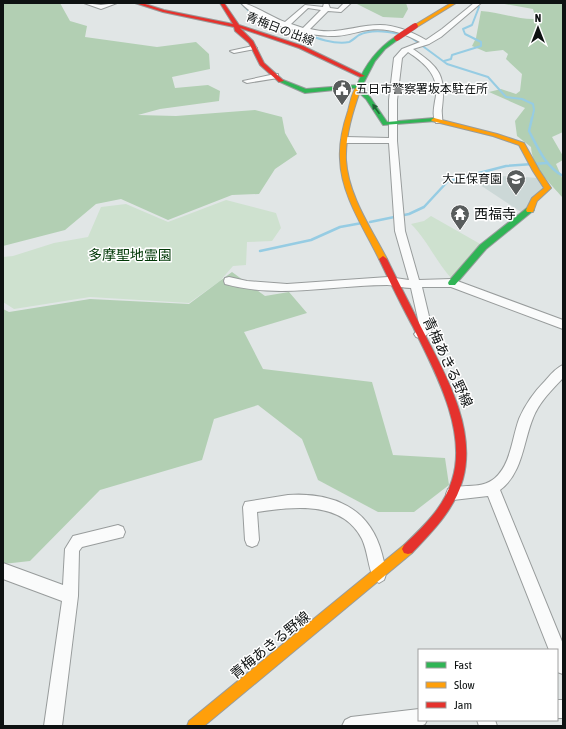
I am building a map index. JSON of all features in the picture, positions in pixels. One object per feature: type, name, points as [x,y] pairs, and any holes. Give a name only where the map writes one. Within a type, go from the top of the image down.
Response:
[{"type":"main road","points":[[137,3],[163,11],[237,26],[237,30],[250,42],[260,62],[276,76],[303,91],[351,86],[359,88],[375,107],[386,124],[438,121],[517,140],[522,144],[538,174],[548,184],[548,188],[534,200],[529,212],[483,247],[452,283]]},
{"type":"main road","name":"青梅日の出線","points":[[222,3],[237,26],[301,47],[362,76]]},
{"type":"main road","name":"青梅あきる野線","points":[[194,726],[379,575],[431,528],[444,512],[453,494],[462,457],[460,426],[449,393],[364,222],[346,180],[343,158],[345,140],[362,76],[375,55],[415,26],[454,3]]},
{"type":"street","points":[[87,3],[101,7],[114,3]]},
{"type":"street","points":[[244,3],[264,15],[305,30],[333,34],[368,27],[388,27],[402,31],[425,43]]},
{"type":"street","points":[[287,24],[307,6],[327,6],[339,11],[348,3]]},
{"type":"street","points":[[420,334],[426,329],[426,323],[400,231],[393,141],[393,102],[398,58],[402,52],[433,39],[476,5]]},
{"type":"street","points":[[305,30],[327,6]]},
{"type":"street","points":[[234,51],[253,48]]},
{"type":"street","points":[[411,48],[435,70],[439,77],[441,87],[436,111],[438,121]]},
{"type":"street","points":[[247,80],[276,76]]},
{"type":"street","points":[[345,140],[393,141]]},
{"type":"street","points":[[229,281],[247,286],[276,287],[388,281],[416,284],[452,283],[563,325]]},
{"type":"street","points":[[453,494],[478,492],[492,488],[503,479],[516,455],[526,419],[535,400],[563,370]]},
{"type":"street","points":[[492,488],[556,649]]},
{"type":"street","points":[[252,540],[250,507],[298,500],[319,501],[343,511],[362,526],[370,541],[379,575]]},
{"type":"street","points":[[52,726],[70,596],[72,549],[78,541],[118,532]]},
{"type":"street","points":[[3,571],[70,596]]},
{"type":"street","points":[[558,654],[563,666]]},
{"type":"street","points":[[351,726],[418,718]]},
{"type":"shaded area","name":"大正保育園","points":[[513,176],[537,178],[545,187],[524,214],[474,181],[486,177]]},
{"type":"green space","points":[[3,3],[60,3],[70,21],[87,26],[85,37],[157,47],[196,42],[209,54],[210,69],[172,77],[175,88],[208,85],[220,91],[219,101],[160,109],[138,115],[176,116],[255,110],[282,117],[285,133],[297,154],[275,169],[259,194],[232,195],[168,220],[121,199],[96,204],[65,230],[3,246]]},
{"type":"green space","points":[[355,3],[406,3],[408,9],[403,18],[383,17]]},
{"type":"green space","points":[[499,3],[563,3],[563,132],[552,137],[563,156],[563,160],[556,164],[563,180],[563,198],[547,181],[538,168],[532,154],[531,147],[517,136],[515,121],[525,108],[489,92],[501,89],[516,94],[520,91],[522,74],[506,59],[508,54],[503,50],[486,52],[472,46],[476,38],[481,11],[536,19],[533,9]]},
{"type":"green space","name":"多摩聖地霊園","points":[[226,200],[276,213],[281,228],[272,241],[247,242],[246,265],[233,266],[220,281],[189,303],[90,297],[14,309],[3,302],[3,257],[13,256],[54,243],[88,237],[101,207],[126,204],[168,222]]},
{"type":"green space","points":[[431,216],[482,245],[451,278],[417,230],[411,224],[424,221]]},
{"type":"green space","points":[[232,272],[265,296],[289,292],[307,313],[244,332],[263,369],[372,382],[393,455],[445,458],[449,485],[414,512],[378,512],[318,480],[302,439],[258,405],[214,419],[202,460],[100,490],[30,561],[3,564],[3,309],[9,312],[90,299],[189,304]]},
{"type":"waterway","points":[[241,3],[256,18],[278,25]]},
{"type":"waterway","points":[[444,61],[451,59],[452,55],[481,46],[481,42],[465,34],[463,29],[472,25],[479,7],[470,3]]},
{"type":"waterway","points":[[291,29],[320,39],[343,43],[349,42],[364,33],[374,31],[399,34]]},
{"type":"waterway","points":[[409,36],[447,64],[488,77],[506,97],[522,99],[533,104],[534,110],[532,119]]},
{"type":"waterway","points":[[532,118],[529,131],[547,162],[563,176]]},
{"type":"waterway","points":[[370,222],[409,214],[424,207],[448,181],[506,166],[547,163]]},
{"type":"waterway","points":[[260,251],[311,240],[340,227],[362,223]]},
{"type":"traffic: fast","points":[[358,88],[373,60],[383,48],[397,38]]},
{"type":"traffic: fast","points":[[281,81],[305,91],[355,86],[368,98],[385,124],[434,120]]},
{"type":"traffic: fast","points":[[452,283],[483,247],[530,210]]},
{"type":"traffic: slow","points":[[415,26],[454,3]]},
{"type":"traffic: slow","points":[[358,88],[346,132],[343,151],[344,172],[352,198],[383,259]]},
{"type":"traffic: slow","points":[[434,120],[495,135],[522,144],[536,171],[548,188],[534,200],[530,210]]},
{"type":"traffic: slow","points":[[194,726],[408,549]]},
{"type":"traffic: jam","points":[[137,3],[163,11],[237,26],[237,30],[251,42],[262,64],[281,81]]},
{"type":"traffic: jam","points":[[222,3],[237,26],[301,47],[362,76]]},
{"type":"traffic: jam","points":[[397,38],[415,26]]},
{"type":"traffic: jam","points":[[383,259],[442,380],[453,407],[459,432],[461,456],[458,479],[448,502],[432,525],[408,549]]},
{"type":"place","name":"五日市警察署坂本駐在所","points":[[342,106]]},
{"type":"place","name":"大正保育園","points":[[516,196]]},
{"type":"place","name":"西福寺","points":[[460,231]]}]
